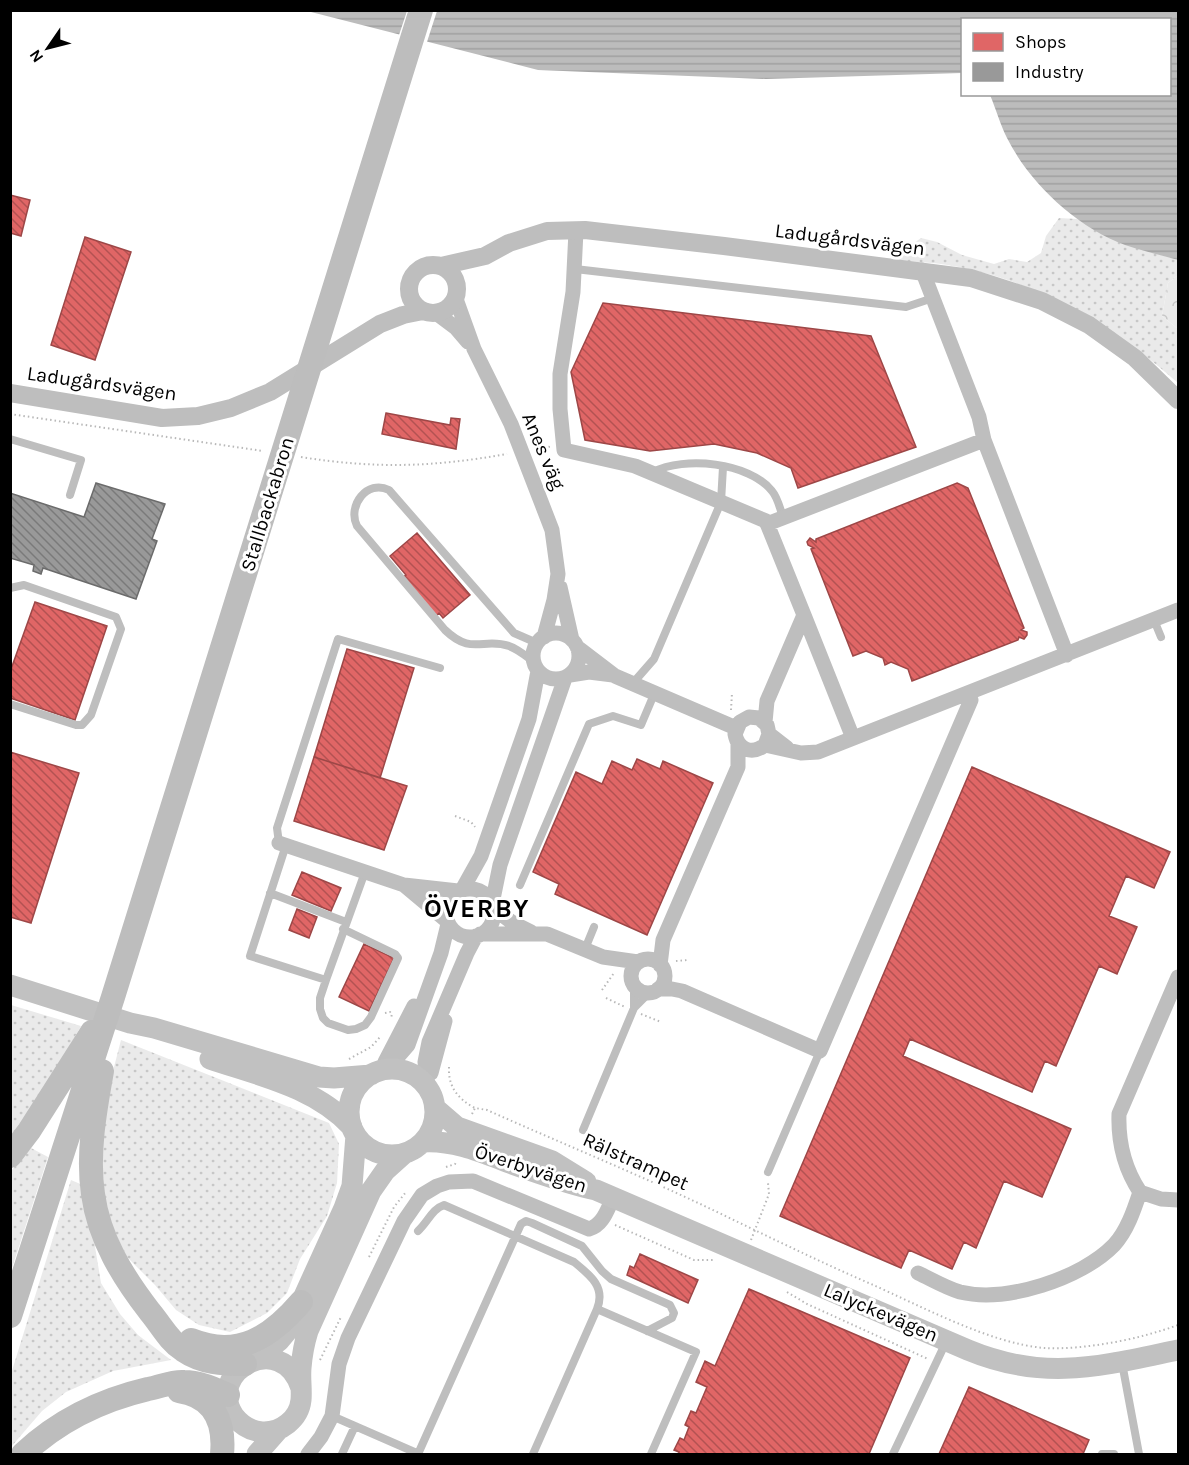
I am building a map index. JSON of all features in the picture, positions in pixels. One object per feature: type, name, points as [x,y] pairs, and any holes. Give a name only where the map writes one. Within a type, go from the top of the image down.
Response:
[{"type":"highway","name":"Stallbackabron","points":[[101,1032],[421,10]]},
{"type":"highway","points":[[10,1156],[101,1032]]},
{"type":"highway","points":[[101,1032],[91,1162],[92,1192],[98,1221],[110,1250],[122,1272],[150,1312],[183,1350],[212,1362],[250,1362]]},
{"type":"highway","points":[[10,1316],[101,1032]]},
{"type":"highway","points":[[150,1312],[186,1338],[207,1345],[228,1347],[258,1340],[273,1331],[301,1302]]},
{"type":"highway","points":[[23,1455],[82,1412],[102,1402],[150,1389],[183,1382],[211,1387],[230,1404]]},
{"type":"highway","points":[[150,1389],[184,1392],[206,1401],[220,1423],[223,1441],[222,1455]]},
{"type":"main road","name":"Överbyvägen","points":[[10,985],[130,1023],[319,1077],[334,1078],[396,1069],[409,1072],[419,1079],[456,1127],[477,1136],[520,1148]]},
{"type":"main road","name":"Överbyvägen","points":[[130,1023],[174,1046],[286,1084],[308,1094],[335,1111],[367,1147],[389,1155],[405,1153]]},
{"type":"main road","points":[[232,1455],[230,1404],[232,1378],[279,1341],[289,1329],[352,1186],[354,1131],[349,1114],[351,1101],[356,1088],[374,1073]]},
{"type":"main road","name":"Överbyvägen","points":[[432,1097],[520,1148],[565,1168],[604,1194]]},
{"type":"main road","points":[[256,1455],[296,1414],[300,1404],[302,1351],[324,1293],[376,1182],[405,1153],[423,1142],[431,1130],[432,1097]]},
{"type":"main road","name":"Överbyvägen","points":[[423,1142],[448,1142],[459,1145],[552,1179],[604,1194]]},
{"type":"main road","name":"Lalyckevägen","points":[[604,1194],[987,1358],[1028,1368],[1067,1369],[1122,1362],[1179,1350]]},
{"type":"main road","points":[[250,1362],[273,1359],[284,1364],[293,1372],[301,1388]]},
{"type":"main road","points":[[230,1404],[240,1422],[250,1429],[262,1432],[279,1429]]},
{"type":"street","name":"Ladugårdsvägen","points":[[457,293],[470,270],[485,256],[509,243],[547,231],[576,231],[713,244],[922,270],[994,284],[1064,311],[1106,336],[1136,358],[1179,400]]},
{"type":"street","points":[[576,231],[575,269],[560,374],[564,450],[653,472],[766,521],[853,738]]},
{"type":"street","name":"Ladugårdsvägen","points":[[441,266],[485,256]]},
{"type":"street","points":[[427,265],[441,266],[453,274],[457,293],[447,309],[429,312],[412,300],[409,291],[410,282],[416,272],[427,265]]},
{"type":"street","points":[[922,270],[979,417],[984,440],[1067,655]]},
{"type":"street","name":"Ladugårdsvägen","points":[[380,324],[409,291]]},
{"type":"street","name":"Anes väg","points":[[457,293],[474,349],[511,424],[542,500],[552,530],[558,574],[574,643]]},
{"type":"street","name":"Ladugårdsvägen","points":[[10,393],[162,418],[198,416],[231,408],[270,392],[380,324],[403,315],[429,312]]},
{"type":"street","name":"Anes väg","points":[[429,312],[456,328],[474,349]]},
{"type":"street","points":[[767,524],[984,440]]},
{"type":"street","name":"Anes väg","points":[[541,640],[554,600],[558,574]]},
{"type":"street","points":[[749,717],[756,717],[763,738],[789,749],[810,754],[1179,610]]},
{"type":"street","points":[[654,991],[663,983],[663,940],[738,767],[763,738],[767,701],[804,615]]},
{"type":"street","points":[[374,1073],[393,1049],[414,1007],[429,984],[441,953],[448,922],[447,904],[460,891],[481,856],[530,719],[536,667],[533,656],[541,640],[556,633],[567,636],[615,675],[655,692],[737,736],[745,749],[763,738]]},
{"type":"street","points":[[432,1097],[448,1002],[467,952],[478,935],[490,926],[494,914],[493,906],[500,865],[567,676],[578,662],[574,643]]},
{"type":"street","points":[[536,667],[551,679],[589,672],[615,675]]},
{"type":"street","points":[[404,885],[460,935],[534,933],[557,937],[603,957],[639,991],[672,989],[682,992],[820,1051],[971,700],[969,693]]},
{"type":"street","points":[[738,767],[737,736],[740,722],[767,701]]},
{"type":"street","points":[[282,844],[404,885],[460,891],[477,889],[513,923],[534,933]]},
{"type":"street","points":[[632,982],[632,971],[663,940]]},
{"type":"street","points":[[603,957],[640,961],[651,959],[682,992]]},
{"type":"street","points":[[1179,977],[1119,1114],[1118,1131],[1129,1176],[1140,1192],[1161,1199],[1179,1200]]},
{"type":"street","points":[[308,1455],[332,1416],[339,1364],[348,1338],[404,1221],[422,1196],[437,1186],[449,1182],[473,1181],[589,1229],[596,1227],[603,1219],[604,1194]]},
{"type":"street","points":[[918,1273],[960,1292],[985,1294],[1044,1285],[1088,1266],[1115,1244],[1126,1229],[1140,1192]]},
{"type":"lane","points":[[575,269],[906,307],[933,298]]},
{"type":"lane","points":[[10,439],[81,460],[70,495]]},
{"type":"lane","points":[[653,472],[676,465],[702,464],[735,468],[756,476],[767,485],[774,493],[783,517]]},
{"type":"lane","points":[[633,683],[654,659],[721,502],[723,467]]},
{"type":"lane","points":[[536,667],[510,646],[462,643],[445,630],[357,526],[353,512],[362,494],[372,488],[382,487],[389,490],[514,633],[541,640]]},
{"type":"lane","points":[[10,588],[24,585],[116,616],[121,629],[91,715],[82,725],[76,726],[10,704]]},
{"type":"lane","points":[[1154,620],[1161,637]]},
{"type":"lane","points":[[326,980],[250,956],[270,893],[282,844],[277,828],[338,639],[440,668]]},
{"type":"lane","points":[[520,885],[590,724],[613,716],[640,725],[655,692]]},
{"type":"lane","points":[[270,893],[345,926],[395,954],[398,958],[373,1012],[365,1025],[356,1029],[348,1030],[328,1023],[323,1018],[320,998],[345,926],[365,872]]},
{"type":"lane","points":[[585,949],[594,927]]},
{"type":"lane","points":[[632,982],[634,1008]]},
{"type":"lane","points":[[583,1130],[634,1008],[654,991]]},
{"type":"lane","points":[[768,1172],[820,1051]]},
{"type":"lane","points":[[418,1231],[433,1211],[444,1205],[574,1262],[600,1290],[601,1301],[533,1455]]},
{"type":"lane","points":[[332,1416],[419,1454],[515,1236],[521,1224],[526,1221],[582,1246],[602,1272],[611,1279],[670,1305],[674,1313],[672,1318],[647,1331]]},
{"type":"lane","points":[[597,1309],[696,1352],[651,1455]]},
{"type":"lane","points":[[893,1455],[946,1341]]},
{"type":"lane","points":[[1122,1362],[1139,1455]]},
{"type":"lane","points":[[342,1455],[355,1426]]},
{"type":"lane","points":[[1102,1455],[1114,1455]]},
{"type":"path","points":[[373,1012],[379,1014],[390,1012],[392,1014],[389,1025]]},
{"type":"path","name":"Rälstrampet","points":[[470,1120],[475,1108],[487,1110],[715,1211],[754,1232],[981,1332],[1020,1344],[1044,1348],[1080,1347],[1179,1325]]},
{"type":"path","points":[[442,1169],[455,1164],[459,1145]]},
{"type":"path","points":[[745,1254],[769,1194],[768,1172]]},
{"type":"path","points":[[369,1258],[394,1207],[411,1187]]},
{"type":"path","points":[[603,1219],[694,1260],[715,1260]]},
{"type":"path","points":[[783,1289],[807,1304],[936,1363]]},
{"type":"path","points":[[320,1361],[341,1317]]},
{"type":"green space","points":[[1059,218],[1077,219],[1124,244],[1178,260],[1178,275],[1168,283],[1162,316],[1178,329],[1178,383],[1127,342],[1100,324],[1042,293],[980,272],[941,264],[897,260],[900,253],[921,238],[937,242],[962,255],[994,264],[1009,259],[1027,262],[1041,253],[1046,236]]},
{"type":"green space","points":[[1178,275],[1178,329],[1162,316],[1168,283]]},
{"type":"green space","points":[[11,1005],[81,1026],[43,1092],[11,1140]]},
{"type":"green space","points":[[121,1040],[329,1123],[339,1144],[337,1183],[327,1216],[300,1259],[287,1293],[267,1313],[230,1332],[199,1325],[176,1310],[126,1256],[105,1210],[99,1157],[105,1102]]},
{"type":"green space","points":[[31,1148],[48,1157],[11,1271],[11,1171]]},
{"type":"green space","points":[[71,1180],[85,1186],[101,1283],[120,1314],[138,1335],[171,1360],[113,1371],[66,1392],[42,1411],[11,1447],[11,1374]]},
{"type":"shaded area","points":[[298,11],[1178,11],[1178,260],[1131,247],[1107,237],[1057,202],[1028,172],[1017,155],[1005,133],[990,96],[1171,96],[1171,18],[961,18],[961,73],[766,79],[538,70],[311,12]]},
{"type":"pier","points":[[407,11],[437,11],[426,45],[398,38]]},
{"type":"building: Shops","points":[[10,195],[30,200],[21,236],[10,233]]},
{"type":"building: Shops","points":[[85,237],[131,252],[95,360],[51,345]]},
{"type":"building: Shops","points":[[603,303],[871,336],[916,447],[798,488],[791,468],[757,453],[714,444],[650,451],[585,440],[571,372]]},
{"type":"building: Shops","points":[[386,413],[450,425],[451,418],[460,419],[456,449],[382,434]]},
{"type":"building: Shops","points":[[957,483],[968,488],[1024,628],[1021,630],[1027,632],[1027,635],[1024,639],[1019,637],[1018,640],[912,681],[908,669],[891,662],[885,665],[883,658],[866,651],[853,656],[811,549],[814,548],[807,542],[810,538],[816,542],[816,539]]},
{"type":"building: Shops","points":[[417,533],[470,595],[443,618],[439,613],[436,616],[403,577],[406,575],[390,556]]},
{"type":"building: Shops","points":[[35,602],[107,626],[75,720],[10,698],[10,672]]},
{"type":"building: Shops","points":[[347,649],[414,668],[380,778],[314,757]]},
{"type":"building: Shops","points":[[10,752],[79,773],[31,923],[10,917]]},
{"type":"building: Shops","points":[[314,757],[407,786],[384,850],[294,821]]},
{"type":"building: Shops","points":[[637,759],[660,769],[663,761],[713,783],[647,935],[555,894],[559,884],[533,872],[576,772],[602,784],[612,761],[632,770]]},
{"type":"building: Shops","points":[[972,767],[1170,852],[1154,888],[1126,876],[1109,916],[1137,927],[1117,974],[1099,966],[1056,1066],[1045,1061],[1032,1092],[910,1039],[903,1056],[1071,1129],[1042,1197],[1004,1181],[976,1248],[964,1242],[952,1269],[909,1250],[901,1268],[780,1216]]},
{"type":"building: Shops","points":[[302,872],[341,888],[331,911],[292,895]]},
{"type":"building: Shops","points":[[297,909],[317,917],[309,938],[289,930]]},
{"type":"building: Shops","points":[[364,944],[394,958],[369,1011],[339,997]]},
{"type":"building: Shops","points":[[640,1254],[698,1280],[688,1303],[627,1275],[630,1266],[634,1268]]},
{"type":"building: Shops","points":[[749,1289],[910,1358],[869,1454],[678,1454],[679,1452],[674,1450],[680,1438],[684,1440],[689,1427],[685,1425],[691,1411],[696,1413],[707,1387],[696,1382],[705,1361],[715,1366]]},
{"type":"building: Shops","points":[[969,1387],[1089,1440],[1083,1454],[939,1454]]},
{"type":"building: Industry","points":[[96,483],[165,504],[152,539],[157,541],[136,599],[43,568],[41,574],[33,571],[34,565],[10,558],[10,493],[84,517]]},
{"type":"district","name":"ÖVERBY","points":[[477,908]]}]
